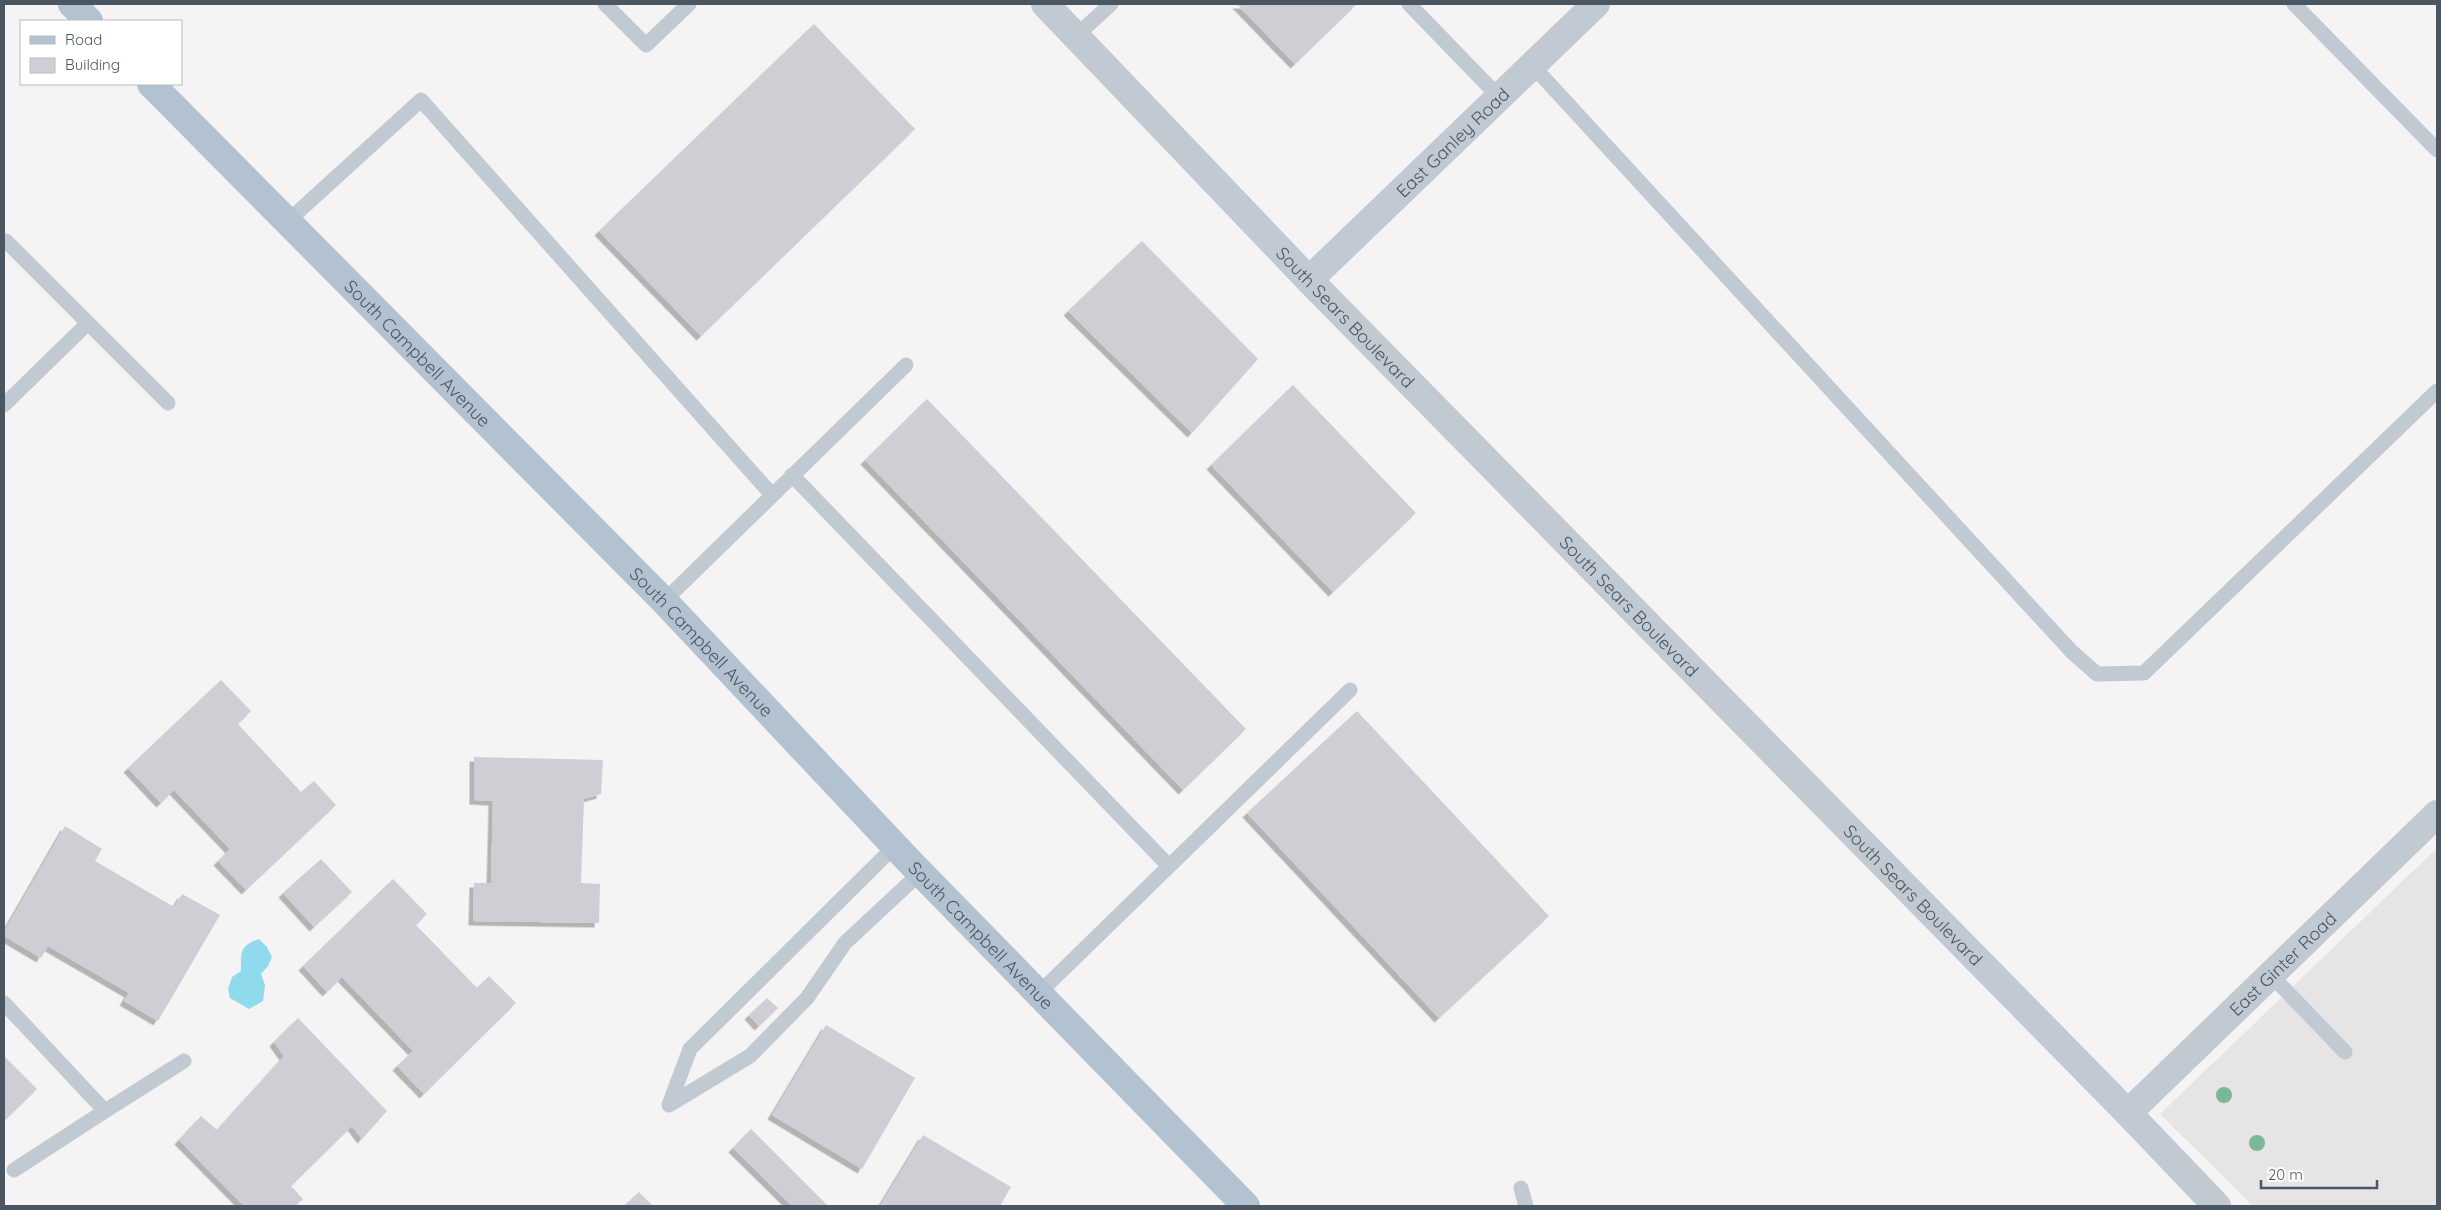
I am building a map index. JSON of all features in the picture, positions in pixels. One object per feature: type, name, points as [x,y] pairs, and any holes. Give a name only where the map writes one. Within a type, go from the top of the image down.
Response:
[{"type":"main road","points":[[72,4],[89,20]]},
{"type":"main road","name":"South Campbell Avenue","points":[[153,85],[664,600],[920,873],[1246,1206]]},
{"type":"street","name":"South Sears Boulevard","points":[[1045,4],[1308,280],[2128,1112],[2217,1206]]},
{"type":"street","name":"East Ganley Road","points":[[1308,280],[1596,4]]},
{"type":"street","name":"East Ginter Road","points":[[2128,1112],[2437,814]]},
{"type":"lane","points":[[605,4],[646,44],[689,4]]},
{"type":"lane","points":[[1076,36],[1111,4]]},
{"type":"lane","points":[[1409,4],[1499,97]]},
{"type":"lane","points":[[2294,4],[2437,150]]},
{"type":"lane","points":[[1532,65],[2072,652],[2097,674],[2144,673],[2437,391]]},
{"type":"lane","points":[[288,221],[421,100],[772,495]]},
{"type":"lane","points":[[6,241],[168,403]]},
{"type":"lane","points":[[4,405],[88,323]]},
{"type":"lane","points":[[664,600],[906,364]]},
{"type":"lane","points":[[792,476],[1165,862]]},
{"type":"lane","points":[[1038,994],[1350,690]]},
{"type":"lane","points":[[895,846],[690,1048],[670,1105],[750,1056],[808,998],[845,943],[920,873]]},
{"type":"lane","points":[[2271,975],[2345,1052]]},
{"type":"lane","points":[[4,1003],[105,1111]]},
{"type":"lane","points":[[14,1170],[184,1061]]},
{"type":"lane","points":[[1521,1188],[1526,1206]]},
{"type":"shaded area","points":[[2437,848],[2437,1206],[2253,1206],[2160,1114]]},
{"type":"water","points":[[259,939],[267,947],[272,957],[268,966],[261,974],[265,985],[263,1001],[249,1009],[230,998],[228,989],[232,977],[241,971],[242,951],[248,944]]},
{"type":"building","points":[[1237,4],[1357,4],[1295,64]]},
{"type":"building","points":[[814,24],[915,129],[701,336],[599,231]]},
{"type":"building","points":[[1142,241],[1258,359],[1192,433],[1068,311]]},
{"type":"building","points":[[1293,385],[1416,513],[1333,592],[1211,465]]},
{"type":"building","points":[[927,399],[1246,729],[1183,790],[865,460]]},
{"type":"building","points":[[221,680],[251,711],[238,724],[301,792],[314,781],[336,805],[246,890],[218,861],[230,849],[174,790],[161,803],[128,768]]},
{"type":"building","points":[[1357,711],[1549,916],[1439,1018],[1247,813]]},
{"type":"building","points":[[474,757],[603,760],[601,794],[584,799],[581,883],[600,884],[599,923],[473,921],[474,883],[491,883],[493,801],[474,800]]},
{"type":"building","points":[[65,826],[102,849],[95,861],[174,907],[182,894],[220,915],[158,1021],[124,1001],[129,993],[48,946],[41,958],[4,936],[4,932]]},
{"type":"building","points":[[321,859],[352,892],[314,927],[283,893]]},
{"type":"building","points":[[393,879],[427,914],[416,925],[477,988],[489,976],[516,1003],[424,1094],[397,1066],[413,1051],[342,977],[327,992],[303,966]]},
{"type":"building","points":[[767,998],[778,1008],[759,1026],[749,1015]]},
{"type":"building","points":[[298,1018],[387,1111],[362,1139],[352,1126],[291,1186],[303,1199],[295,1206],[244,1206],[179,1140],[201,1116],[217,1130],[284,1056],[274,1042]]},
{"type":"building","points":[[826,1025],[915,1078],[862,1169],[772,1115]]},
{"type":"building","points":[[5,1057],[37,1089],[4,1121],[4,1059]]},
{"type":"building","points":[[751,1129],[828,1206],[792,1206],[733,1148]]},
{"type":"building","points":[[923,1135],[1011,1187],[1000,1206],[880,1206]]},
{"type":"building","points":[[639,1192],[653,1206],[624,1206]]}]
